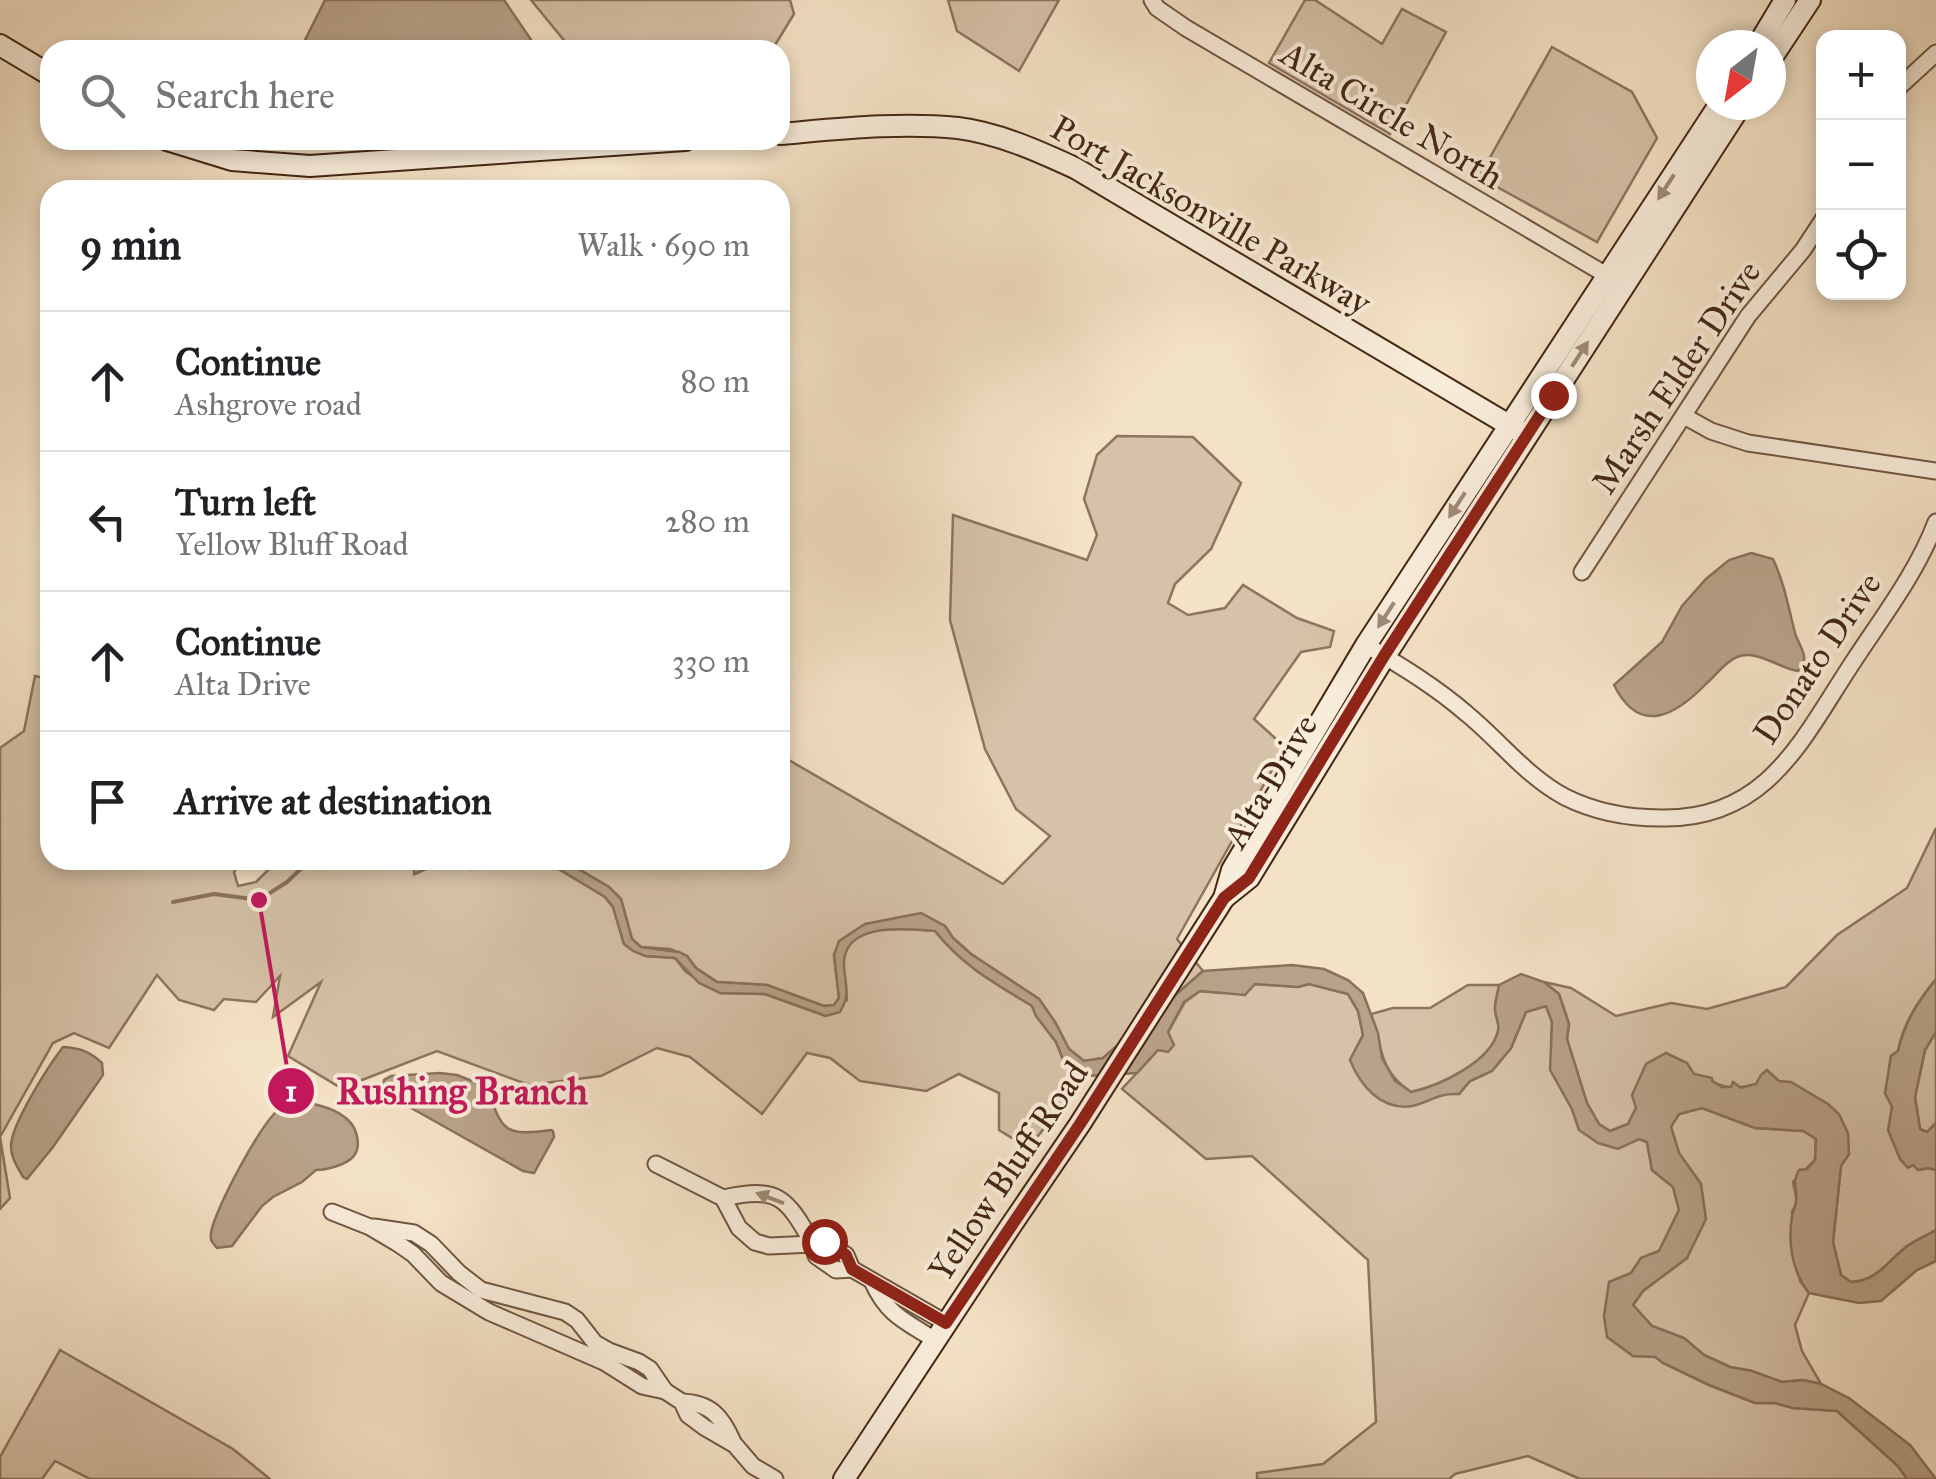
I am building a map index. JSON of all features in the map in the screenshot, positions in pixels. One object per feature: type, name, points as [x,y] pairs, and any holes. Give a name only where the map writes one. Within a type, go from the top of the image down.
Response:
[{"type":"street","name":"Alta Circle North","points":[[1152,0],[1186,28],[1608,276]]},
{"type":"street","points":[[1767,30],[1786,0]]},
{"type":"street","points":[[1786,37],[1810,0]]},
{"type":"street","points":[[0,45],[40,69]]},
{"type":"street","points":[[1906,81],[1936,54]]},
{"type":"street","name":"Alta Drive","points":[[1518,430],[1608,276],[1709,120]]},
{"type":"street","name":"Alta Drive","points":[[1224,898],[1249,878],[1376,650],[1518,430],[1731,120]]},
{"type":"street","name":"Port Jacksonville Parkway","points":[[790,133],[904,125],[962,128],[1028,147],[1075,168],[1518,430]]},
{"type":"street","points":[[200,150],[232,160],[310,166],[540,150]]},
{"type":"street","name":"Marsh Elder Drive","points":[[1582,572],[1748,316],[1816,230]]},
{"type":"street","points":[[1684,416],[1711,431],[1748,443],[1936,471]]},
{"type":"street","name":"Donato Drive","points":[[1376,650],[1468,714],[1542,783],[1605,812],[1680,819],[1726,808],[1754,793],[1789,758],[1898,593],[1926,548],[1936,522]]},
{"type":"street","name":"Yellow Bluff Road","points":[[844,1479],[1080,1124],[1224,898]]},
{"type":"street","points":[[656,1164],[723,1198],[764,1192],[778,1198],[798,1218],[816,1256],[836,1270],[852,1269],[904,1297],[941,1331]]},
{"type":"street","points":[[723,1198],[738,1228],[756,1242],[769,1246],[813,1244]]},
{"type":"street","points":[[332,1212],[370,1227],[413,1254],[441,1283],[488,1312],[604,1362],[642,1386],[665,1391],[682,1402],[688,1415],[704,1428],[735,1445],[754,1472],[774,1479]]},
{"type":"street","points":[[370,1227],[414,1233],[481,1290],[565,1312],[609,1351],[650,1369],[665,1391]]},
{"type":"street","points":[[872,1281],[881,1302],[894,1314],[941,1331]]},
{"type":"street","points":[[894,1314],[904,1297]]},
{"type":"shaded area","points":[[325,0],[504,0],[531,40],[305,40]]},
{"type":"shaded area","points":[[531,0],[790,0],[794,14],[778,40],[564,40]]},
{"type":"shaded area","points":[[948,0],[1059,0],[1019,71],[957,31]]},
{"type":"shaded area","points":[[1305,0],[1315,0],[1382,44],[1402,9],[1446,32],[1390,134],[1269,63]]},
{"type":"shaded area","points":[[1552,47],[1632,92],[1657,138],[1597,242],[1479,177]]},
{"type":"shaded area","points":[[1117,436],[1193,437],[1241,483],[1211,549],[1175,584],[1168,603],[1188,615],[1225,608],[1243,585],[1297,618],[1334,631],[1330,647],[1301,652],[1254,719],[1285,747],[1177,939],[1203,971],[1103,1058],[1084,1061],[1069,1049],[1039,999],[971,954],[945,926],[866,924],[834,955],[839,998],[834,1005],[824,1006],[767,985],[717,982],[696,968],[687,956],[670,949],[641,947],[632,939],[621,899],[580,870],[790,870],[790,761],[1003,884],[1050,836],[1016,809],[985,749],[950,620],[953,515],[1087,560],[1097,535],[1084,499],[1097,455]]},
{"type":"shaded area","points":[[1751,553],[1773,559],[1803,653],[1802,666],[1798,671],[1744,655],[1725,665],[1671,711],[1647,716],[1635,711],[1614,685],[1662,642],[1682,606],[1706,579],[1729,560]]},
{"type":"shaded area","points":[[35,676],[40,677],[40,870],[235,870],[238,886],[256,882],[268,870],[415,870],[415,874],[423,870],[560,870],[605,897],[613,907],[624,944],[646,956],[675,958],[686,972],[720,993],[765,994],[826,1016],[847,1000],[843,959],[856,938],[881,930],[935,931],[968,964],[1032,1006],[1056,1042],[1065,1064],[1087,1076],[1028,1148],[999,1130],[999,1093],[959,1074],[926,1091],[860,1081],[830,1058],[807,1053],[762,1114],[690,1057],[657,1048],[601,1076],[529,1085],[437,1051],[341,1088],[288,1056],[321,982],[273,1017],[280,976],[256,1002],[224,999],[214,1010],[179,1000],[157,975],[109,1048],[74,1033],[53,1043],[0,1137],[0,748],[24,731]]},
{"type":"shaded area","points":[[1936,828],[1936,979],[1912,1013],[1898,1051],[1891,1056],[1886,1093],[1892,1107],[1889,1130],[1918,1170],[1936,1170],[1936,1230],[1906,1247],[1875,1274],[1851,1282],[1841,1275],[1833,1242],[1841,1166],[1849,1154],[1757,1084],[1728,1087],[1694,1074],[1636,1108],[1628,1124],[1610,1131],[1599,1124],[1587,1103],[1567,1039],[1569,1024],[1559,994],[1544,982],[1571,988],[1616,1016],[1671,1003],[1707,1009],[1786,987],[1837,935],[1907,888]]},
{"type":"shaded area","points":[[560,870],[580,870],[609,887],[621,899],[632,939],[641,947],[679,952],[717,982],[767,985],[824,1006],[834,1005],[839,998],[834,955],[839,941],[865,924],[921,913],[945,926],[971,954],[1039,999],[1069,1049],[1084,1061],[1103,1058],[1203,971],[1292,965],[1324,969],[1348,980],[1363,993],[1378,1033],[1382,1058],[1395,1081],[1411,1092],[1449,1078],[1485,1053],[1498,1031],[1495,1009],[1499,985],[1521,974],[1544,982],[1559,994],[1569,1024],[1567,1039],[1587,1103],[1599,1124],[1610,1131],[1628,1124],[1636,1108],[1632,1095],[1646,1064],[1666,1053],[1687,1063],[1694,1074],[1712,1078],[1722,1087],[1731,1087],[1733,1082],[1741,1088],[1756,1084],[1767,1070],[1779,1081],[1791,1082],[1828,1104],[1839,1114],[1848,1133],[1849,1154],[1841,1166],[1833,1242],[1841,1275],[1851,1282],[1868,1278],[1909,1245],[1936,1230],[1936,1261],[1917,1270],[1881,1301],[1859,1303],[1809,1293],[1795,1266],[1791,1226],[1796,1203],[1795,1179],[1799,1170],[1807,1169],[1815,1160],[1816,1139],[1803,1131],[1755,1128],[1702,1108],[1679,1114],[1671,1127],[1679,1153],[1701,1184],[1706,1219],[1687,1258],[1643,1291],[1633,1305],[1652,1326],[1684,1338],[1704,1355],[1730,1367],[1782,1382],[1803,1380],[1821,1384],[1849,1398],[1910,1445],[1936,1479],[1907,1479],[1898,1466],[1837,1411],[1755,1403],[1655,1357],[1633,1356],[1607,1337],[1604,1316],[1609,1282],[1631,1273],[1641,1258],[1659,1251],[1679,1210],[1673,1187],[1652,1170],[1647,1142],[1639,1139],[1618,1149],[1598,1143],[1579,1130],[1550,1070],[1552,1022],[1546,1006],[1526,1012],[1511,1048],[1492,1071],[1470,1081],[1459,1094],[1412,1106],[1381,1100],[1354,1069],[1350,1060],[1363,1035],[1358,1011],[1348,994],[1309,984],[1255,984],[1245,995],[1200,991],[1184,1002],[1168,1032],[1174,1045],[1168,1052],[1158,1050],[1137,1073],[1087,1076],[1065,1064],[1056,1042],[1032,1006],[968,964],[935,931],[893,929],[853,941],[846,951],[843,1006],[840,1012],[826,1016],[765,994],[720,993],[699,983],[675,958],[633,951],[624,944],[613,907],[605,897]]},
{"type":"shaded area","points":[[1936,979],[1936,1032],[1925,1050],[1915,1097],[1920,1129],[1927,1132],[1936,1123],[1936,1170],[1918,1170],[1913,1165],[1908,1168],[1900,1159],[1888,1130],[1892,1107],[1885,1093],[1891,1056],[1898,1051],[1912,1013]]},
{"type":"shaded area","points":[[1255,984],[1309,984],[1348,994],[1358,1011],[1363,1035],[1350,1060],[1410,1106],[1443,1093],[1459,1094],[1470,1081],[1492,1071],[1511,1048],[1526,1012],[1546,1006],[1552,1022],[1551,1070],[1579,1130],[1647,1142],[1652,1170],[1673,1187],[1679,1210],[1659,1251],[1641,1258],[1631,1273],[1633,1356],[1655,1356],[1709,1385],[1755,1403],[1837,1411],[1898,1466],[1907,1479],[1580,1479],[1528,1456],[1455,1474],[1449,1479],[1257,1479],[1257,1473],[1323,1464],[1376,1422],[1368,1260],[1252,1156],[1206,1159],[1122,1089],[1158,1050],[1185,1002],[1200,991],[1220,993]]},
{"type":"shaded area","points":[[1468,985],[1499,985],[1495,1009],[1498,1028],[1493,1042],[1462,1071],[1411,1092],[1387,1067],[1371,1014],[1393,1008],[1430,1008]]},
{"type":"shaded area","points":[[1936,1032],[1936,1123],[1927,1132],[1920,1129],[1915,1097],[1925,1050]]},
{"type":"shaded area","points":[[63,1047],[93,1056],[102,1063],[103,1075],[27,1179],[13,1159],[12,1137],[31,1096]]},
{"type":"shaded area","points":[[440,1073],[485,1086],[506,1127],[522,1132],[553,1131],[554,1137],[534,1173],[523,1171],[383,1092],[384,1080],[391,1076]]},
{"type":"shaded area","points":[[306,1102],[334,1111],[349,1121],[357,1138],[356,1153],[341,1165],[316,1170],[273,1197],[232,1246],[217,1248],[211,1238],[214,1222],[252,1146],[282,1107]]},
{"type":"shaded area","points":[[1702,1108],[1755,1128],[1804,1131],[1816,1139],[1815,1160],[1793,1182],[1797,1202],[1792,1212],[1800,1281],[1809,1293],[1795,1325],[1802,1351],[1821,1384],[1803,1380],[1782,1382],[1730,1367],[1704,1355],[1684,1338],[1652,1326],[1633,1305],[1643,1291],[1687,1258],[1701,1184],[1679,1153],[1671,1126],[1679,1114]]},
{"type":"shaded area","points":[[0,1137],[10,1198],[0,1209]]},
{"type":"shaded area","points":[[60,1350],[233,1449],[270,1479],[90,1479],[55,1461],[42,1479],[0,1479],[0,1457]]},
{"type":"waterway","points":[[173,902],[214,894],[259,900],[300,870]]},
{"type":"place","name":"Rushing Branch","points":[[259,900]]},
{"type":"route","points":[[824,1241],[846,1255],[852,1269],[946,1323],[1080,1124],[1224,898],[1249,878],[1384,656],[1553,395]]}]
